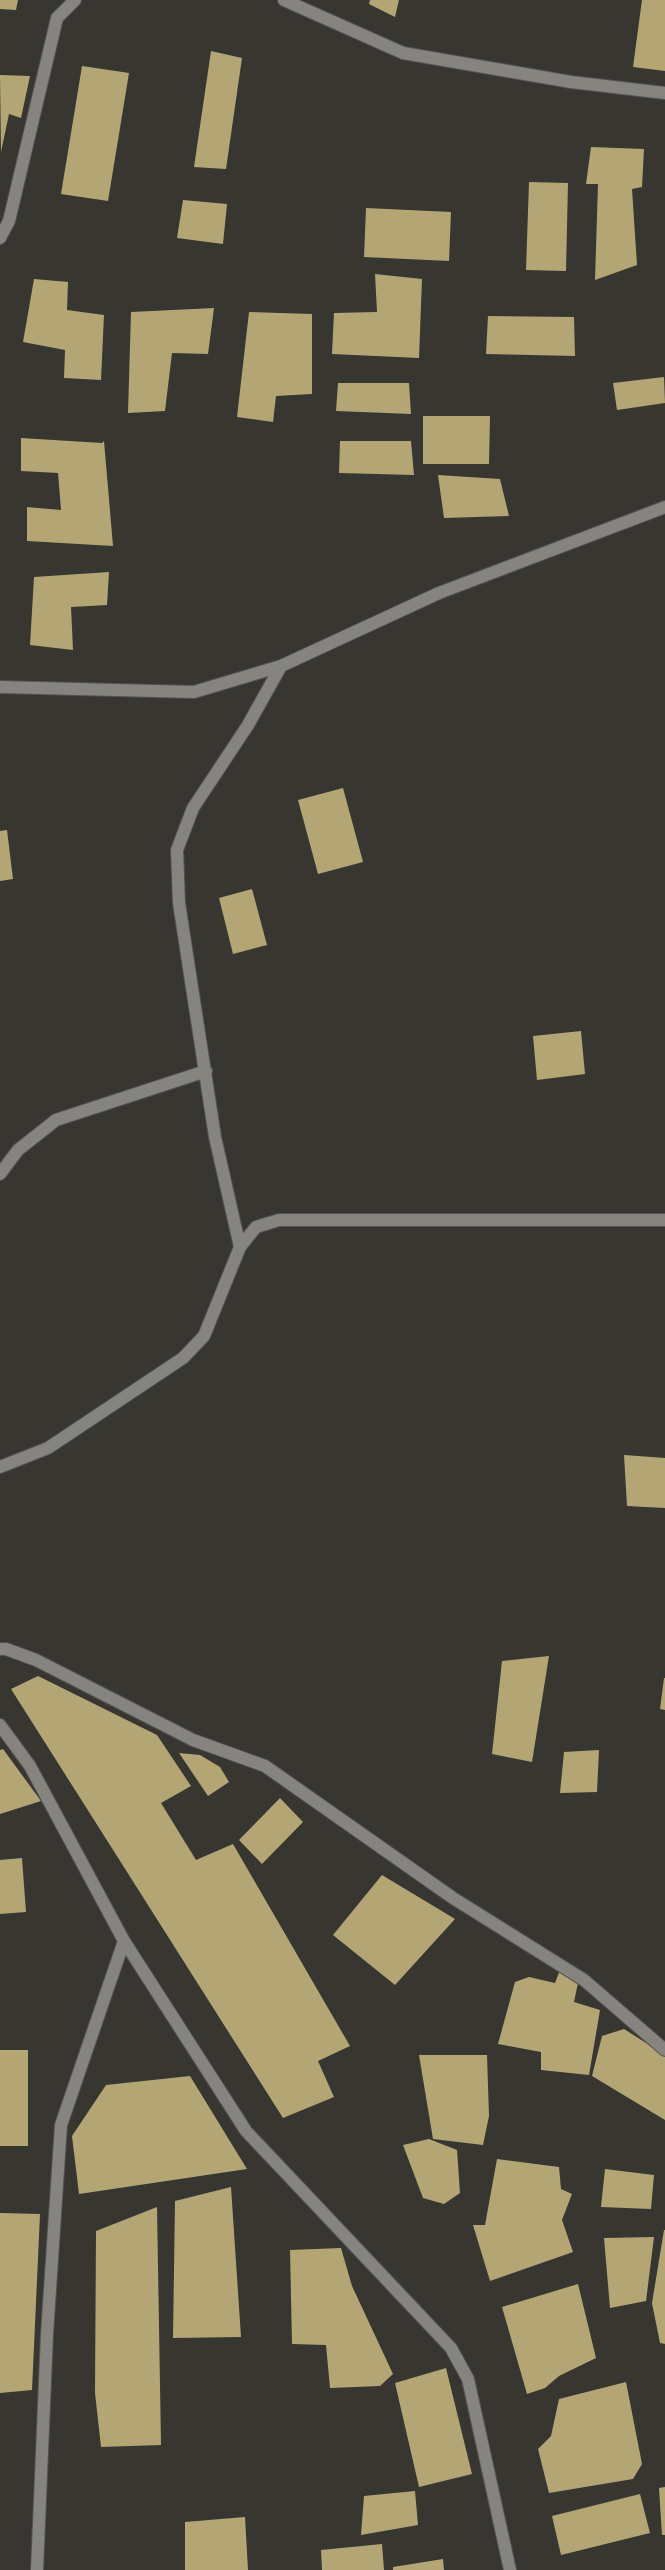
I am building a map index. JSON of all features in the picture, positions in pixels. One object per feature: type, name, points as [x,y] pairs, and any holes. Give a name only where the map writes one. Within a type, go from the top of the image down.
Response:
[{"type":"street","points":[[0,238],[8,221],[57,18],[76,0]]},
{"type":"street","points":[[284,0],[403,53],[571,82],[665,93]]},
{"type":"street","points":[[0,687],[194,692],[281,666],[439,593],[665,507]]},
{"type":"street","points":[[240,1247],[216,1137],[179,903],[177,850],[193,808],[248,725],[281,666]]},
{"type":"street","points":[[0,1174],[18,1150],[56,1120],[206,1071]]},
{"type":"street","points":[[0,1467],[48,1448],[183,1358],[204,1336],[240,1247],[256,1227],[279,1220],[665,1220]]},
{"type":"street","points":[[0,1649],[6,1649],[36,1660],[194,1740],[265,1766],[453,1898],[584,1980],[665,2050]]},
{"type":"street","points":[[0,1725],[30,1766],[124,1941],[246,2131],[451,2348],[468,2379],[510,2570]]},
{"type":"street","points":[[37,2570],[47,2334],[61,2125],[124,1941]]},
{"type":"building","points":[[0,0],[18,0],[16,10],[0,9]]},
{"type":"building","points":[[370,0],[399,0],[395,17],[369,4]]},
{"type":"building","points":[[642,0],[665,0],[665,71],[633,67]]},
{"type":"building","points":[[211,51],[242,58],[226,169],[194,167]]},
{"type":"building","points":[[82,66],[129,73],[108,201],[61,194]]},
{"type":"building","points":[[0,75],[30,76],[21,118],[9,114],[1,152]]},
{"type":"building","points":[[591,147],[644,149],[642,187],[632,189],[637,265],[595,280],[598,184],[586,184]]},
{"type":"building","points":[[529,182],[568,183],[566,271],[526,270]]},
{"type":"building","points":[[183,200],[227,204],[223,244],[177,238]]},
{"type":"building","points":[[366,208],[451,212],[449,261],[364,257]]},
{"type":"building","points":[[375,274],[422,279],[419,358],[332,354],[334,313],[377,312]]},
{"type":"building","points":[[34,279],[68,282],[67,310],[104,315],[101,380],[64,378],[65,350],[23,342]]},
{"type":"building","points":[[214,308],[208,354],[172,353],[165,411],[128,413],[131,312]]},
{"type":"building","points":[[249,312],[312,314],[312,394],[276,396],[273,422],[237,417]]},
{"type":"building","points":[[488,316],[574,317],[575,356],[486,354]]},
{"type":"building","points":[[664,377],[665,403],[617,410],[613,383]]},
{"type":"building","points":[[338,383],[409,383],[411,414],[336,411]]},
{"type":"building","points":[[423,416],[490,416],[489,464],[423,464]]},
{"type":"building","points":[[21,438],[102,443],[104,441],[113,546],[27,541],[27,507],[61,510],[58,473],[21,471]]},
{"type":"building","points":[[340,441],[411,441],[414,475],[339,473]]},
{"type":"building","points":[[438,475],[500,479],[509,516],[444,518]]},
{"type":"building","points":[[109,572],[107,605],[71,607],[73,650],[30,645],[34,577]]},
{"type":"building","points":[[343,788],[363,862],[318,874],[298,800]]},
{"type":"building","points":[[7,830],[13,879],[0,881],[0,831]]},
{"type":"building","points":[[252,889],[267,945],[233,954],[219,898]]},
{"type":"building","points":[[581,1031],[585,1074],[537,1080],[533,1036]]},
{"type":"building","points":[[624,1455],[665,1458],[665,1508],[627,1506]]},
{"type":"building","points":[[549,1656],[532,1762],[492,1754],[502,1661]]},
{"type":"building","points":[[38,1676],[157,1735],[191,1786],[161,1803],[196,1860],[233,1844],[350,2046],[318,2061],[334,2097],[283,2118],[11,1689]]},
{"type":"building","points":[[665,1678],[665,1710],[660,1709]]},
{"type":"building","points":[[3,1749],[41,1801],[0,1814],[0,1750]]},
{"type":"building","points":[[599,1750],[597,1792],[560,1793],[564,1752]]},
{"type":"building","points":[[179,1753],[200,1755],[220,1767],[229,1782],[208,1796]]},
{"type":"building","points":[[280,1798],[303,1822],[262,1864],[239,1840]]},
{"type":"building","points":[[22,1858],[26,1912],[0,1914],[0,1860]]},
{"type":"building","points":[[382,1875],[455,1919],[395,1985],[333,1935]]},
{"type":"building","points":[[560,1970],[579,1978],[574,2002],[600,2010],[589,2075],[541,2070],[541,2052],[498,2044],[515,1982],[529,1977],[555,1983]]},
{"type":"building","points":[[624,2029],[665,2055],[665,2120],[592,2076],[602,2036]]},
{"type":"building","points":[[0,2050],[28,2050],[28,2146],[0,2146]]},
{"type":"building","points":[[419,2055],[487,2055],[489,2116],[483,2145],[433,2139]]},
{"type":"building","points":[[190,2076],[247,2169],[79,2194],[72,2136],[106,2085]]},
{"type":"building","points":[[429,2139],[457,2150],[460,2193],[444,2204],[423,2198],[403,2145]]},
{"type":"building","points":[[497,2159],[559,2167],[561,2189],[572,2194],[562,2220],[573,2252],[490,2281],[473,2225],[485,2225]]},
{"type":"building","points":[[605,2169],[654,2175],[651,2209],[601,2207]]},
{"type":"building","points":[[231,2187],[241,2337],[173,2338],[175,2201]]},
{"type":"building","points":[[157,2207],[161,2445],[101,2447],[95,2393],[96,2231]]},
{"type":"building","points":[[0,2213],[40,2214],[32,2390],[0,2393]]},
{"type":"building","points":[[664,2230],[665,2344],[660,2343],[652,2303]]},
{"type":"building","points":[[654,2237],[646,2301],[610,2308],[604,2238]]},
{"type":"building","points":[[341,2248],[352,2286],[393,2374],[380,2386],[330,2388],[326,2345],[292,2344],[290,2250]]},
{"type":"building","points":[[578,2284],[596,2358],[559,2376],[545,2388],[527,2394],[502,2307]]},
{"type":"building","points":[[446,2368],[472,2474],[419,2487],[395,2383]]},
{"type":"building","points":[[626,2382],[642,2464],[633,2479],[549,2493],[538,2449],[551,2436],[559,2399]]},
{"type":"building","points":[[665,2487],[665,2535],[662,2535],[659,2488]]},
{"type":"building","points":[[415,2491],[418,2525],[361,2535],[364,2496]]},
{"type":"building","points":[[640,2494],[650,2533],[561,2555],[552,2516]]},
{"type":"building","points":[[245,2517],[248,2570],[185,2570],[185,2522]]},
{"type":"building","points":[[382,2544],[384,2570],[322,2570],[321,2550]]},
{"type":"building","points":[[443,2559],[444,2570],[393,2570],[393,2567]]}]
